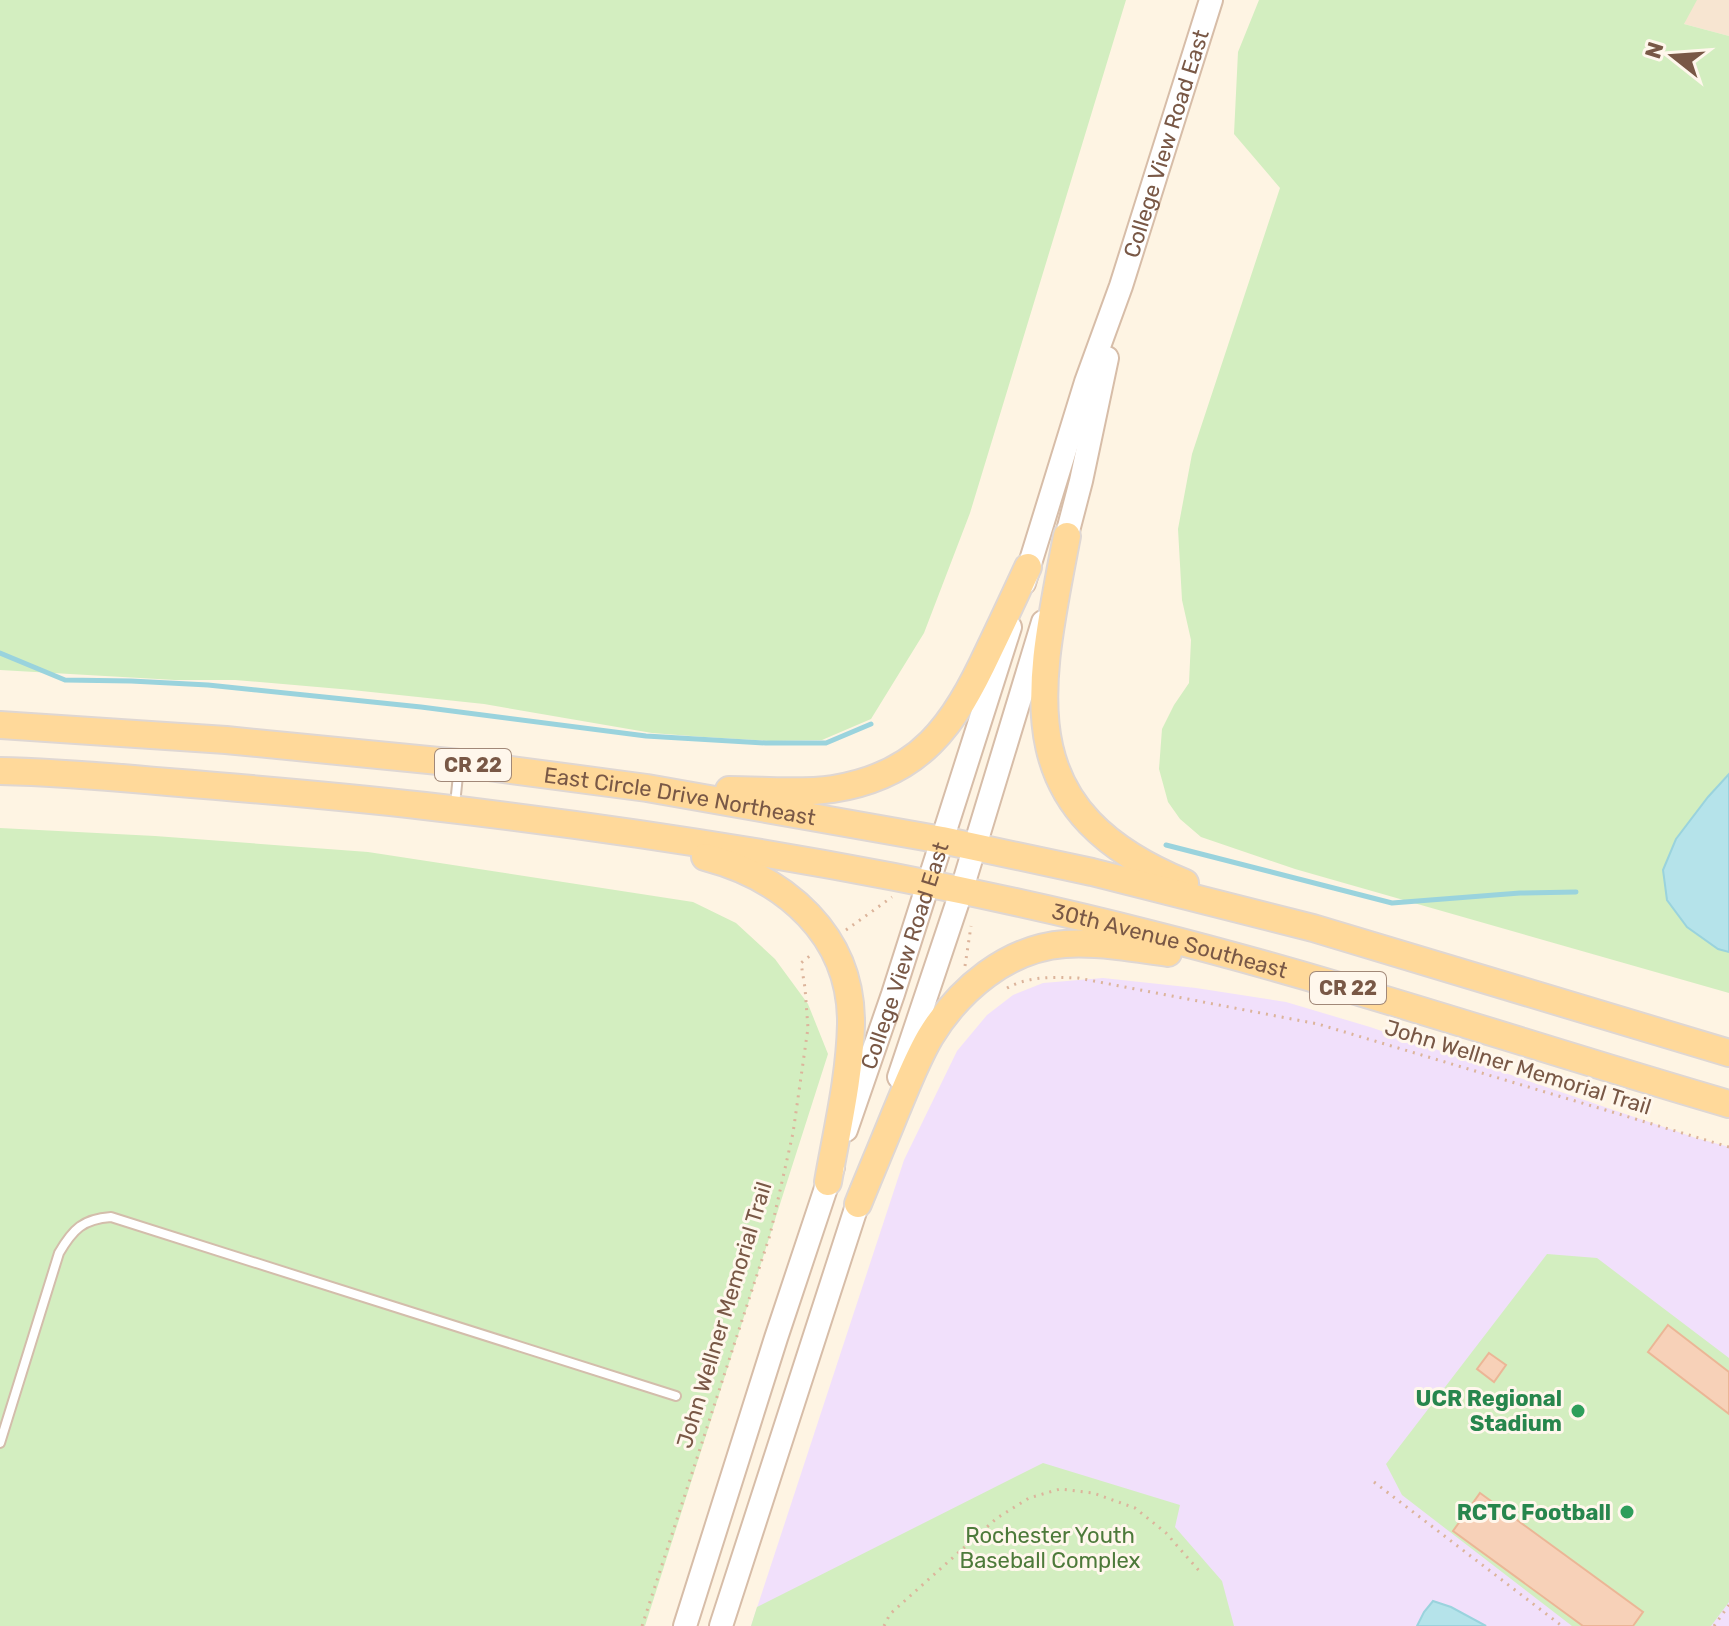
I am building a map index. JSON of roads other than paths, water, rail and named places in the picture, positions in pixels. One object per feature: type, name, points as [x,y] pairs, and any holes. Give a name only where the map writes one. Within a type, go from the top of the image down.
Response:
[{"type":"main road","name":"College View Road East","points":[[685,1626],[942,840],[1086,382],[1121,286],[1211,0]]},
{"type":"main road","name":"College View Road East","points":[[721,1626],[1018,707],[1081,481],[1121,286]]},
{"type":"main road","points":[[1067,536],[1050,624],[1044,712],[1049,749],[1071,802],[1097,830],[1147,866],[1219,896],[1313,928]]},
{"type":"main road","points":[[647,788],[829,790],[869,781],[895,769],[934,741],[958,711],[1028,567]]},
{"type":"main road","name":"East Circle Drive Northeast","points":[[0,725],[241,741],[459,763],[647,788],[975,847]]},
{"type":"main road","name":"East Circle Drive Northeast","points":[[0,771],[317,794],[586,825],[816,862],[925,892]]},
{"type":"main road","points":[[586,825],[711,858],[753,874],[793,899],[829,942],[848,990],[851,1023],[828,1182]]},
{"type":"main road","name":"CR 22","points":[[975,847],[1092,872],[1313,928],[1729,1053]]},
{"type":"main road","name":"30th Avenue Southeast","points":[[925,892],[1121,927],[1428,1011],[1729,1104]]},
{"type":"main road","points":[[858,1204],[929,1038],[950,1008],[986,988],[992,970],[1022,954],[1066,944],[1157,951],[1291,972]]},
{"type":"lane","points":[[454,809],[459,763]]},
{"type":"lane","points":[[0,1443],[59,1253],[71,1233],[97,1218],[111,1217],[676,1396]]},
{"type":"water","points":[[1729,774],[1729,952],[1718,949],[1687,927],[1667,900],[1663,870],[1676,839]]},
{"type":"water","points":[[1433,1601],[1451,1607],[1486,1626],[1417,1626]]},
{"type":"waterway","points":[[0,653],[65,680],[208,685],[421,707],[646,736],[826,743],[871,724]]},
{"type":"waterway","points":[[1166,845],[1392,903],[1576,892]]},
{"type":"place","name":"UCR Regional Stadium","points":[[1578,1411]]},
{"type":"place","name":"RCTC Football","points":[[1627,1512]]},
{"type":"park label","name":"Rochester Youth Baseball Complex","points":[[1050,1548]]}]
